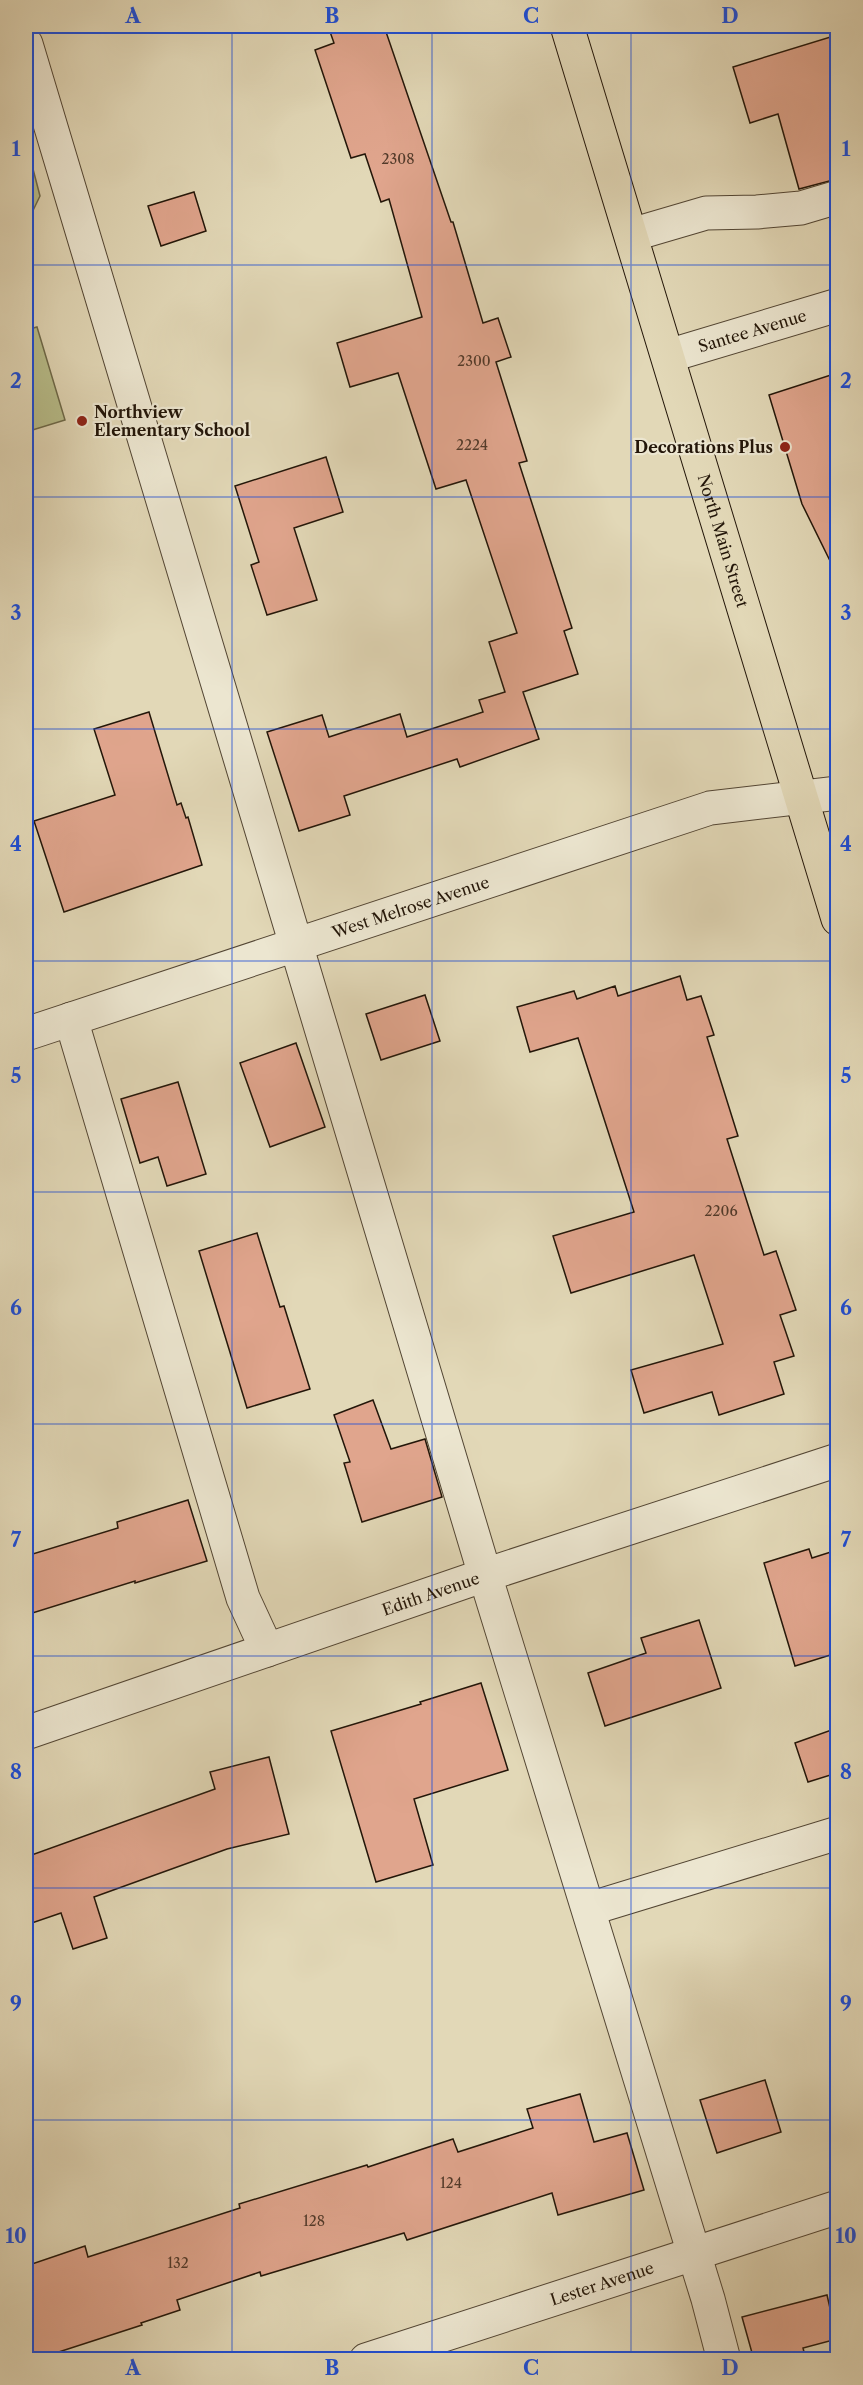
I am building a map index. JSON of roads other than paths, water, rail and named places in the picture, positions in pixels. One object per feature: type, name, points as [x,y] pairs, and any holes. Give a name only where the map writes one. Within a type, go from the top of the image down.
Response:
[{"type":"main road","name":"North Main Street","points":[[567,26],[837,919]]},
{"type":"street","points":[[26,44],[485,1575],[694,2252],[724,2360]]},
{"type":"street","points":[[631,234],[706,213],[801,208],[837,197]]},
{"type":"street","name":"Santee Avenue","points":[[668,356],[837,306]]},
{"type":"street","name":"West Melrose Avenue","points":[[26,1034],[710,808],[837,793]]},
{"type":"street","points":[[71,1019],[243,1598],[267,1650]]},
{"type":"street","name":"Edith Avenue","points":[[26,1733],[485,1575],[837,1460]]},
{"type":"street","points":[[589,1909],[837,1833]]},
{"type":"street","name":"Lester Avenue","points":[[366,2360],[837,2206]]},
{"type":"place","name":"Northview Elementary School","points":[[82,421]]},
{"type":"place","name":"Decorations Plus","points":[[785,447]]}]
